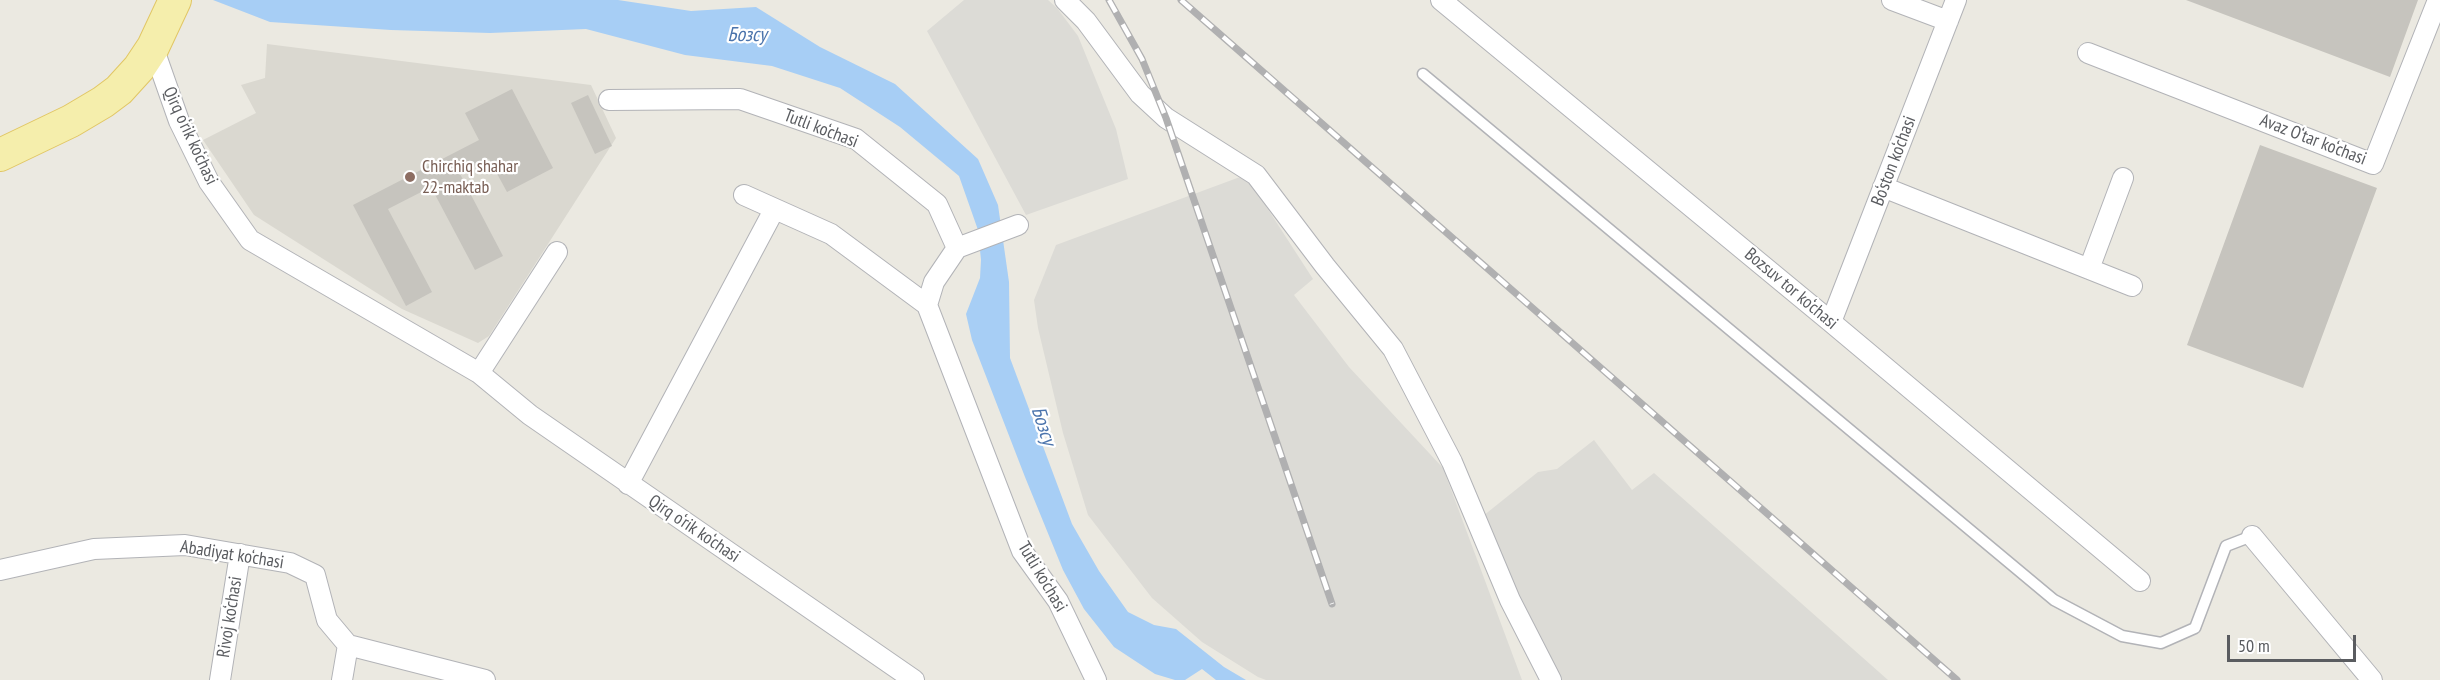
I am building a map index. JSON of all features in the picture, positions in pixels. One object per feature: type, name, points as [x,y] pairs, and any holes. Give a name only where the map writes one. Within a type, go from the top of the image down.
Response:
[{"type":"main road","points":[[0,155],[103,102],[126,83],[153,47],[167,2]]},
{"type":"street","points":[[1065,0],[1086,21],[1140,94],[1166,118],[1256,175],[1325,266],[1393,349],[1452,462],[1510,600],[1551,680]]},
{"type":"street","name":"Bozsuv tor ko‘chasi","points":[[1441,0],[1831,322],[2139,581]]},
{"type":"street","points":[[1892,0],[1948,21]]},
{"type":"street","name":"Bo‘ston ko‘chasi","points":[[1831,322],[1956,0]]},
{"type":"street","name":"Avaz O‘tar ko‘chasi","points":[[2088,53],[2373,164],[2438,0]]},
{"type":"street","name":"Qirq o‘rik ko‘chasi","points":[[153,47],[179,121],[204,172],[250,240],[479,373],[530,415],[914,680]]},
{"type":"street","name":"Tutli ko‘chasi","points":[[609,100],[740,99],[856,138],[937,204],[957,249]]},
{"type":"street","points":[[2089,269],[2123,178]]},
{"type":"street","points":[[1883,187],[2132,286]]},
{"type":"street","points":[[744,195],[831,234],[927,305],[934,282],[957,249],[1018,225]]},
{"type":"street","points":[[628,484],[774,210]]},
{"type":"street","points":[[479,373],[557,252]]},
{"type":"street","name":"Tutli ko‘chasi","points":[[927,305],[1023,551],[1058,601],[1096,680]]},
{"type":"street","points":[[2252,536],[2372,680]]},
{"type":"street","name":"Abadiyat ko‘chasi","points":[[0,570],[94,549],[185,545],[290,563],[315,575],[327,620],[348,645]]},
{"type":"street","name":"Rivoj ko‘chasi","points":[[220,680],[240,554]]},
{"type":"street","points":[[342,680],[348,645],[475,679]]},
{"type":"lane","points":[[1423,74],[2054,600],[2122,636],[2161,643],[2195,628],[2226,546],[2252,536]]},
{"type":"shaded area","points":[[964,0],[1048,0],[1057,8],[1078,36],[1116,129],[1128,179],[1026,215],[927,31]]},
{"type":"shaded area","name":"Chirchiq shahar 22-maktab","points":[[267,44],[591,85],[616,138],[489,336],[478,343],[402,309],[254,215],[203,140],[256,113],[241,85],[265,78]]},
{"type":"shaded area","points":[[1240,177],[1251,183],[1313,279],[1294,295],[1349,367],[1443,468],[1522,680],[1266,680],[1258,677],[1202,642],[1152,598],[1088,515],[1063,433],[1038,328],[1034,300],[1056,245]]},
{"type":"shaded area","points":[[1594,440],[1632,490],[1654,473],[1888,680],[1559,680],[1517,599],[1483,516],[1538,472],[1557,469]]},
{"type":"water","name":"Бозсу","points":[[213,0],[618,0],[691,11],[756,7],[820,47],[895,84],[978,159],[998,205],[1009,282],[1010,358],[1072,524],[1099,571],[1128,612],[1154,625],[1176,629],[1224,667],[1246,680],[1216,680],[1202,669],[1185,680],[1175,680],[1155,674],[1114,647],[1084,609],[1063,570],[972,340],[966,314],[980,278],[981,260],[978,230],[959,176],[900,127],[840,88],[772,66],[685,55],[586,29],[490,33],[391,30],[270,22]]},
{"type":"building","points":[[2186,0],[2418,0],[2390,77]]},
{"type":"building","points":[[512,89],[553,168],[507,192],[489,159],[460,174],[503,256],[475,270],[431,187],[388,209],[432,292],[406,306],[353,205],[479,140],[465,113]]},
{"type":"building","points":[[588,95],[612,146],[595,154],[571,103]]},
{"type":"building","points":[[2260,145],[2377,188],[2303,388],[2187,345]]},
{"type":"railway","points":[[1109,0],[1142,59],[1166,118],[1332,604]]},
{"type":"railway","points":[[1181,0],[1957,680]]},
{"type":"place","name":"Chirchiq shahar 22-maktab","points":[[410,177]]}]
